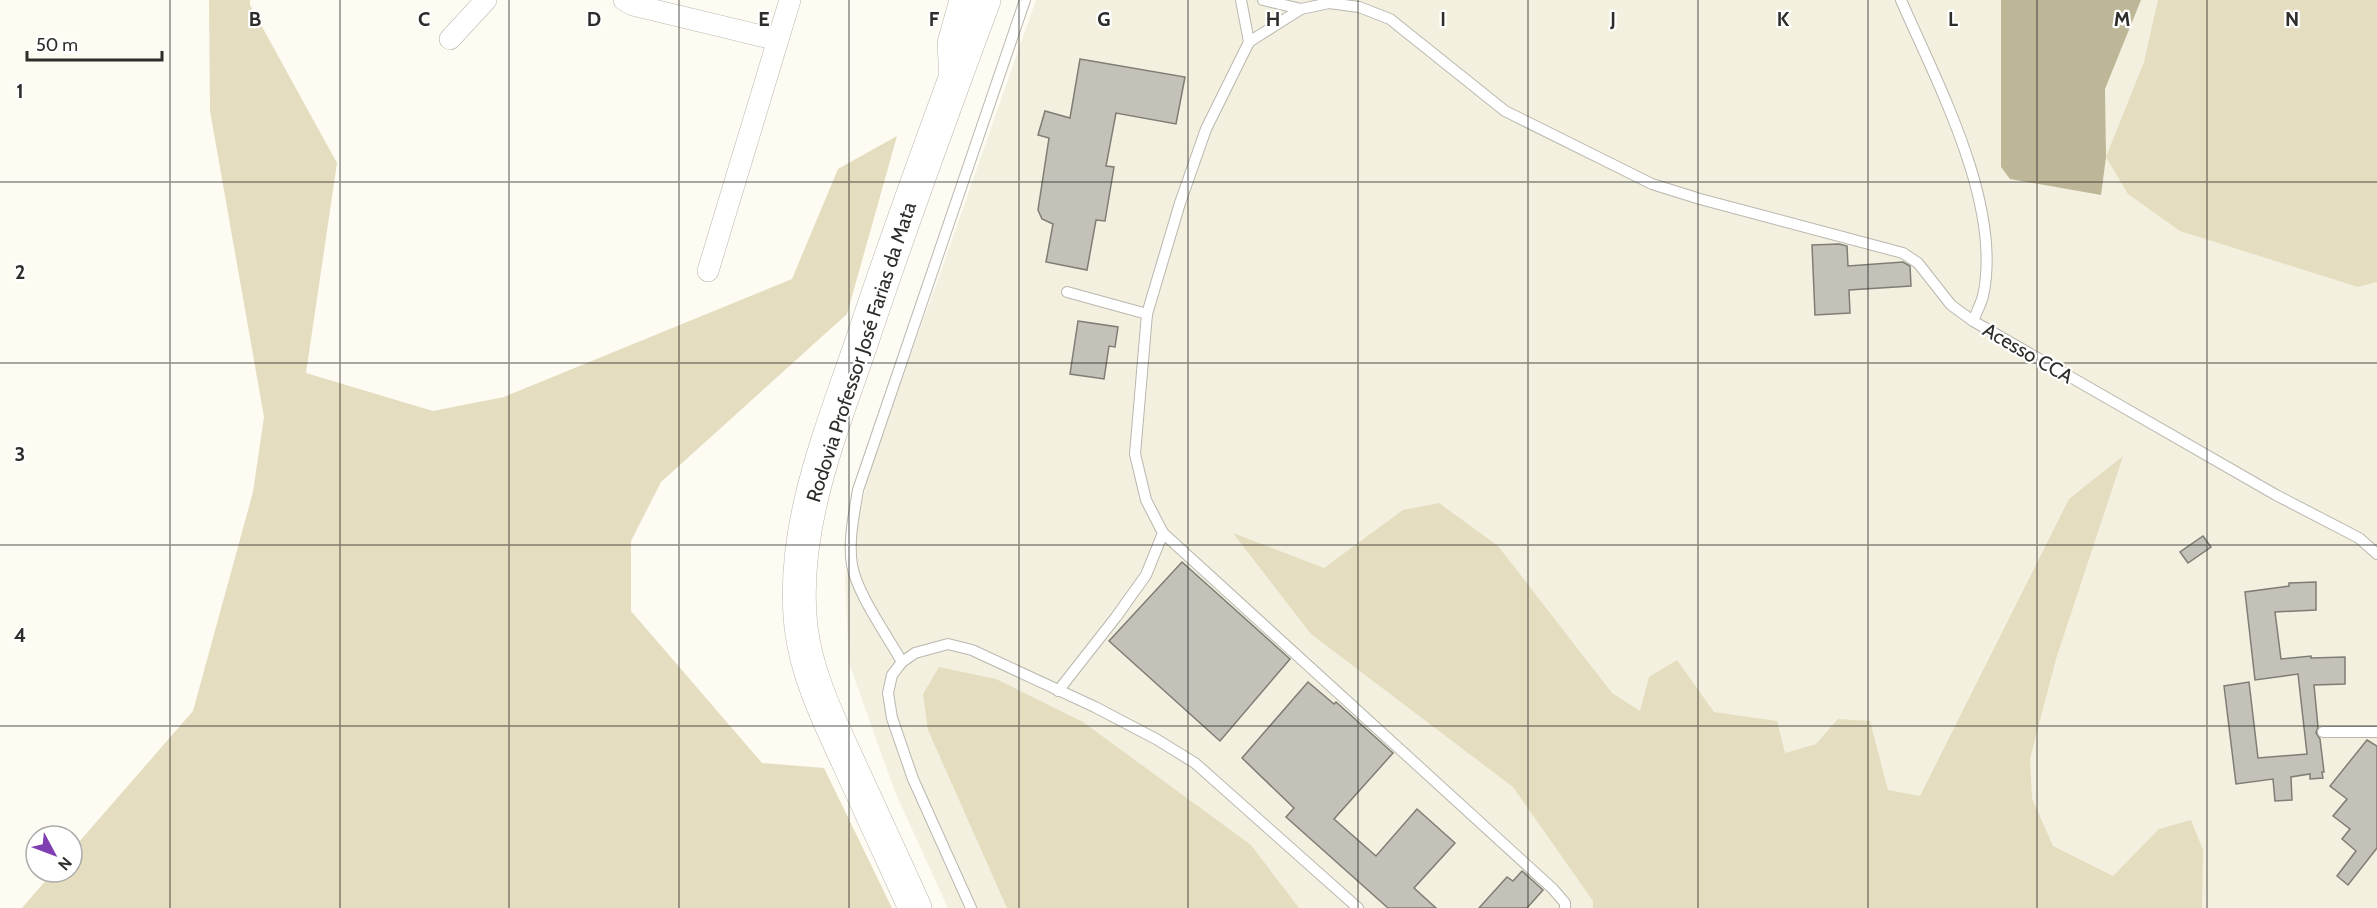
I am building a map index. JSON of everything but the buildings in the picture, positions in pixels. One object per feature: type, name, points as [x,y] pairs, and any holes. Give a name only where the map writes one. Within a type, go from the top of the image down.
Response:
[{"type":"main road","name":"Rodovia Professor José Farias da Mata","points":[[915,908],[821,702],[808,665],[801,627],[800,590],[803,546],[812,499],[826,447],[899,230],[984,0]]},
{"type":"street","points":[[450,39],[486,0]]},
{"type":"street","points":[[624,0],[633,6],[778,40]]},
{"type":"street","points":[[708,272],[790,0]]},
{"type":"street","points":[[951,89],[948,43],[960,0]]},
{"type":"lane","points":[[902,662],[858,585],[852,566],[851,534],[858,490],[1025,0]]},
{"type":"lane","points":[[1241,0],[1249,42]]},
{"type":"lane","points":[[1263,0],[1301,9]]},
{"type":"lane","name":"Acesso CCA","points":[[1901,0],[1960,137],[1977,185],[1987,261],[1983,297],[1973,321],[2256,483],[2359,538],[2377,554]]},
{"type":"lane","points":[[1565,908],[1565,903],[1553,889],[1163,533],[1146,500],[1134,454],[1147,314],[1180,203],[1206,129],[1249,42],[1301,9],[1329,3],[1359,7],[1390,19],[1504,111],[1652,184],[1903,253],[1918,263],[1951,305],[1973,321]]},
{"type":"lane","points":[[1066,292],[1147,314]]},
{"type":"lane","points":[[1058,691],[1146,575],[1163,533]]},
{"type":"lane","points":[[971,908],[913,779],[892,718],[888,693],[892,675],[902,662],[915,653],[948,644],[972,650],[1058,691],[1156,739],[1195,763],[1358,908]]},
{"type":"lane","points":[[2323,732],[2377,732]]},
{"type":"shaded area","points":[[209,0],[250,0],[250,5],[337,163],[306,373],[433,411],[504,397],[792,279],[838,169],[897,136],[847,314],[661,482],[631,541],[631,611],[762,763],[824,768],[892,908],[22,908],[43,884],[84,884],[84,836],[193,711],[253,492],[264,417],[210,111]]},
{"type":"shaded area","points":[[1036,0],[2377,0],[2377,908],[948,908],[895,792],[849,663],[845,577],[872,460]]},
{"type":"shaded area","points":[[2001,0],[2141,0],[2105,89],[2106,157],[2101,195],[2010,179],[2001,167]]},
{"type":"shaded area","points":[[2158,0],[2377,0],[2377,282],[2358,287],[2180,231],[2128,194],[2106,157],[2144,62]]},
{"type":"shaded area","points":[[2123,456],[2056,659],[2030,759],[2032,798],[2053,846],[2113,876],[2159,829],[2191,820],[2203,850],[2202,908],[1593,908],[1593,901],[1513,787],[1311,634],[1233,533],[1324,568],[1403,510],[1439,503],[1498,546],[1612,693],[1640,711],[1649,677],[1677,660],[1714,712],[1777,721],[1785,753],[1816,744],[1838,719],[1870,721],[1888,790],[1920,796],[2069,499]]},
{"type":"shaded area","points":[[939,667],[996,679],[1083,722],[1251,845],[1299,908],[1007,908],[928,730],[923,694]]}]
